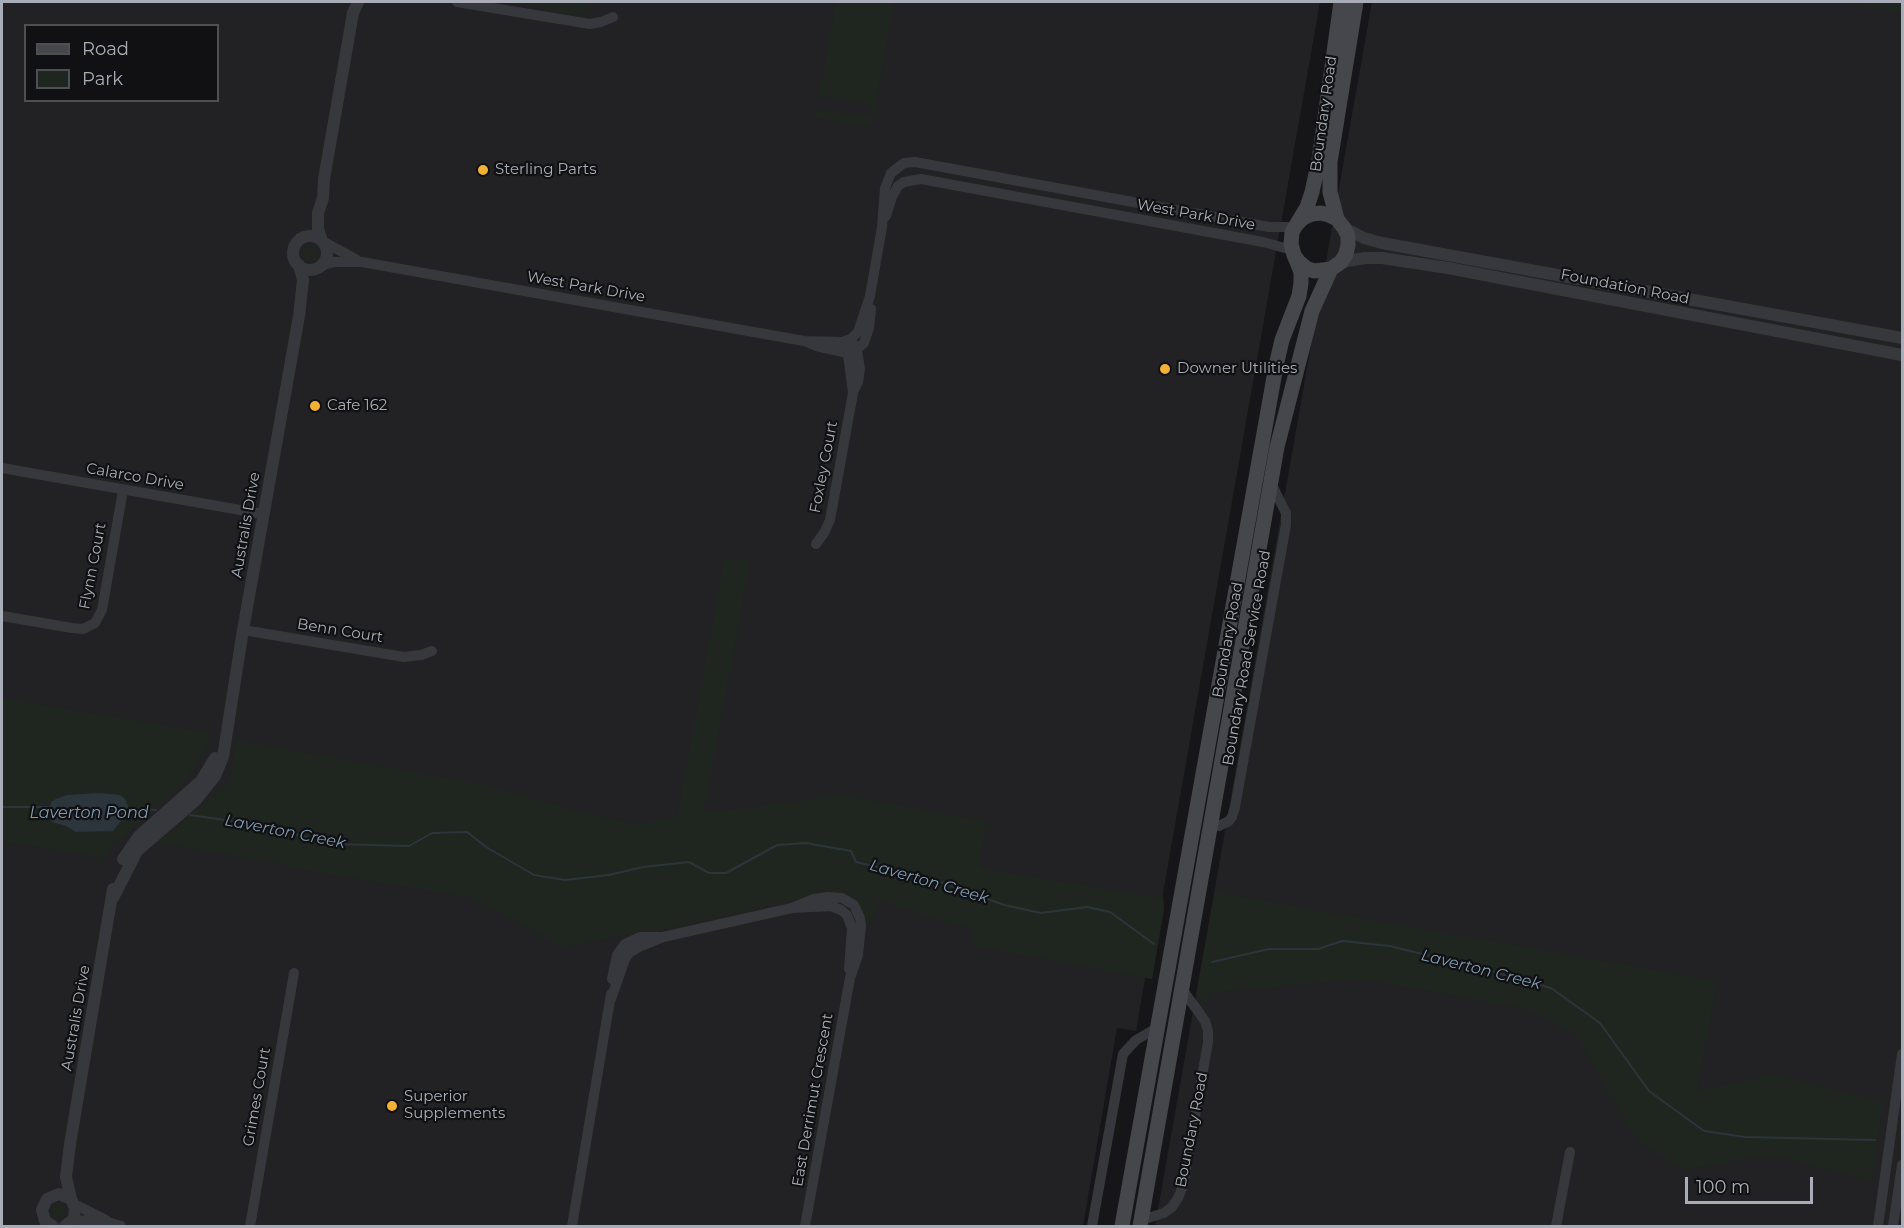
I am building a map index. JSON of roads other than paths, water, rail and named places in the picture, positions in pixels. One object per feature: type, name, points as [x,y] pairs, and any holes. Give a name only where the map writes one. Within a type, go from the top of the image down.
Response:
[{"type":"main road","name":"Boundary Road","points":[[1296,225],[1307,207],[1319,160],[1341,2]]},
{"type":"main road","name":"Boundary Road","points":[[1341,223],[1330,192],[1330,162],[1356,2]]},
{"type":"main road","points":[[1321,213],[1341,223],[1348,236],[1346,254],[1336,265],[1314,271],[1306,268],[1293,253],[1291,238],[1296,225],[1312,214],[1321,213]]},
{"type":"main road","name":"Boundary Road","points":[[1122,1227],[1276,366],[1282,340],[1296,307],[1301,283],[1300,272],[1293,253]]},
{"type":"main road","name":"Boundary Road","points":[[1141,1223],[1277,447],[1312,310],[1336,265]]},
{"type":"main road","points":[[1194,822],[1212,825]]},
{"type":"street","points":[[457,2],[581,23],[601,22],[613,16]]},
{"type":"street","points":[[324,179],[312,217],[294,251],[299,265],[309,270],[320,267],[326,260],[327,253],[318,229],[318,218],[354,5]]},
{"type":"street","name":"West Park Drive","points":[[894,169],[904,163],[915,162],[1269,227],[1296,225]]},
{"type":"street","points":[[882,227],[892,197],[901,184],[894,169]]},
{"type":"street","points":[[848,340],[858,332],[870,296],[882,227],[885,188],[894,169]]},
{"type":"street","name":"West Park Drive","points":[[901,184],[909,180],[921,179],[1263,242],[1293,253]]},
{"type":"street","points":[[1091,194],[1094,211]]},
{"type":"street","points":[[1094,211],[1104,196]]},
{"type":"street","name":"Foundation Road","points":[[1341,223],[1364,238],[1902,338]]},
{"type":"street","points":[[302,238],[314,236],[323,242]]},
{"type":"street","name":"West Park Drive","points":[[323,242],[363,262]]},
{"type":"street","points":[[1448,268],[1449,255]]},
{"type":"street","name":"Foundation Road","points":[[1336,265],[1365,258],[1382,258],[1448,268],[1902,355]]},
{"type":"street","name":"West Park Drive","points":[[320,267],[342,261],[363,262],[804,342],[831,350],[852,351]]},
{"type":"street","name":"Australis Drive","points":[[68,1225],[76,1211],[66,1177],[70,1144],[113,898],[137,851],[195,801],[215,776],[223,757],[243,630],[299,316],[303,280],[299,265]]},
{"type":"street","name":"Australis Drive","points":[[299,316],[320,267]]},
{"type":"street","points":[[852,351],[864,343],[869,328],[870,296]]},
{"type":"street","name":"West Park Drive","points":[[804,342],[848,340]]},
{"type":"street","name":"Foxley Court","points":[[816,544],[825,533],[830,520],[853,393],[852,351],[848,340]]},
{"type":"street","name":"Calarco Drive","points":[[2,468],[263,514]]},
{"type":"street","name":"Boundary Road Service Road","points":[[1212,825],[1219,826],[1229,821],[1235,807],[1286,525],[1286,513],[1271,483]]},
{"type":"street","name":"Flynn Court","points":[[2,616],[82,629],[95,623],[102,610],[123,490]]},
{"type":"street","name":"Benn Court","points":[[243,630],[404,657],[432,651]]},
{"type":"street","name":"East Derrimut Crescent","points":[[572,1227],[614,970],[620,949],[631,940],[647,936],[663,937],[792,908],[814,899],[842,898],[854,905],[860,918],[861,935],[858,956],[850,978],[806,1227]]},
{"type":"street","name":"Grimes Court","points":[[249,1227],[294,973]]},
{"type":"street","name":"Boundary Road","points":[[1141,1223],[1164,1213],[1172,1206],[1183,1186],[1209,1042],[1205,1021],[1182,989]]},
{"type":"street","points":[[1092,1227],[1124,1054],[1136,1040],[1157,1028]]},
{"type":"street","points":[[1878,1227],[1902,1068],[1902,1054]]},
{"type":"street","name":"Australis Drive","points":[[50,1226],[43,1217],[42,1210],[62,1169],[70,1144]]},
{"type":"street","points":[[1556,1227],[1570,1152]]},
{"type":"street","points":[[1893,1227],[1902,1165]]},
{"type":"street","points":[[50,1197],[62,1194],[116,1225]]},
{"type":"street","points":[[68,1225],[87,1220],[116,1225]]},
{"type":"water","name":"Laverton Pond","points":[[100,793],[120,795],[125,799],[129,808],[113,831],[76,832],[52,822],[49,811],[51,802],[67,795]]},
{"type":"waterway","name":"Laverton Creek","points":[[2,807],[53,807]]},
{"type":"waterway","name":"Laverton Creek","points":[[127,808],[156,810]]},
{"type":"waterway","name":"Laverton Creek","points":[[190,815],[267,826],[330,844],[409,846],[432,833],[467,832],[486,847],[534,875],[565,880],[689,862],[709,873],[726,873],[777,845],[806,843],[851,851],[856,862],[944,883],[1004,905],[1041,913],[1087,907],[1110,912],[1154,944]]},
{"type":"waterway","name":"Laverton Creek","points":[[1212,962],[1269,949],[1318,949],[1342,941],[1390,946],[1491,971],[1551,988],[1600,1023],[1649,1091],[1704,1131],[1745,1137],[1875,1140]]},
{"type":"place","name":"Sterling Parts","points":[[483,170]]},
{"type":"place","name":"Downer Utilities","points":[[1165,369]]},
{"type":"place","name":"Cafe 162","points":[[315,406]]},
{"type":"place","name":"Superior Supplements","points":[[392,1106]]}]
